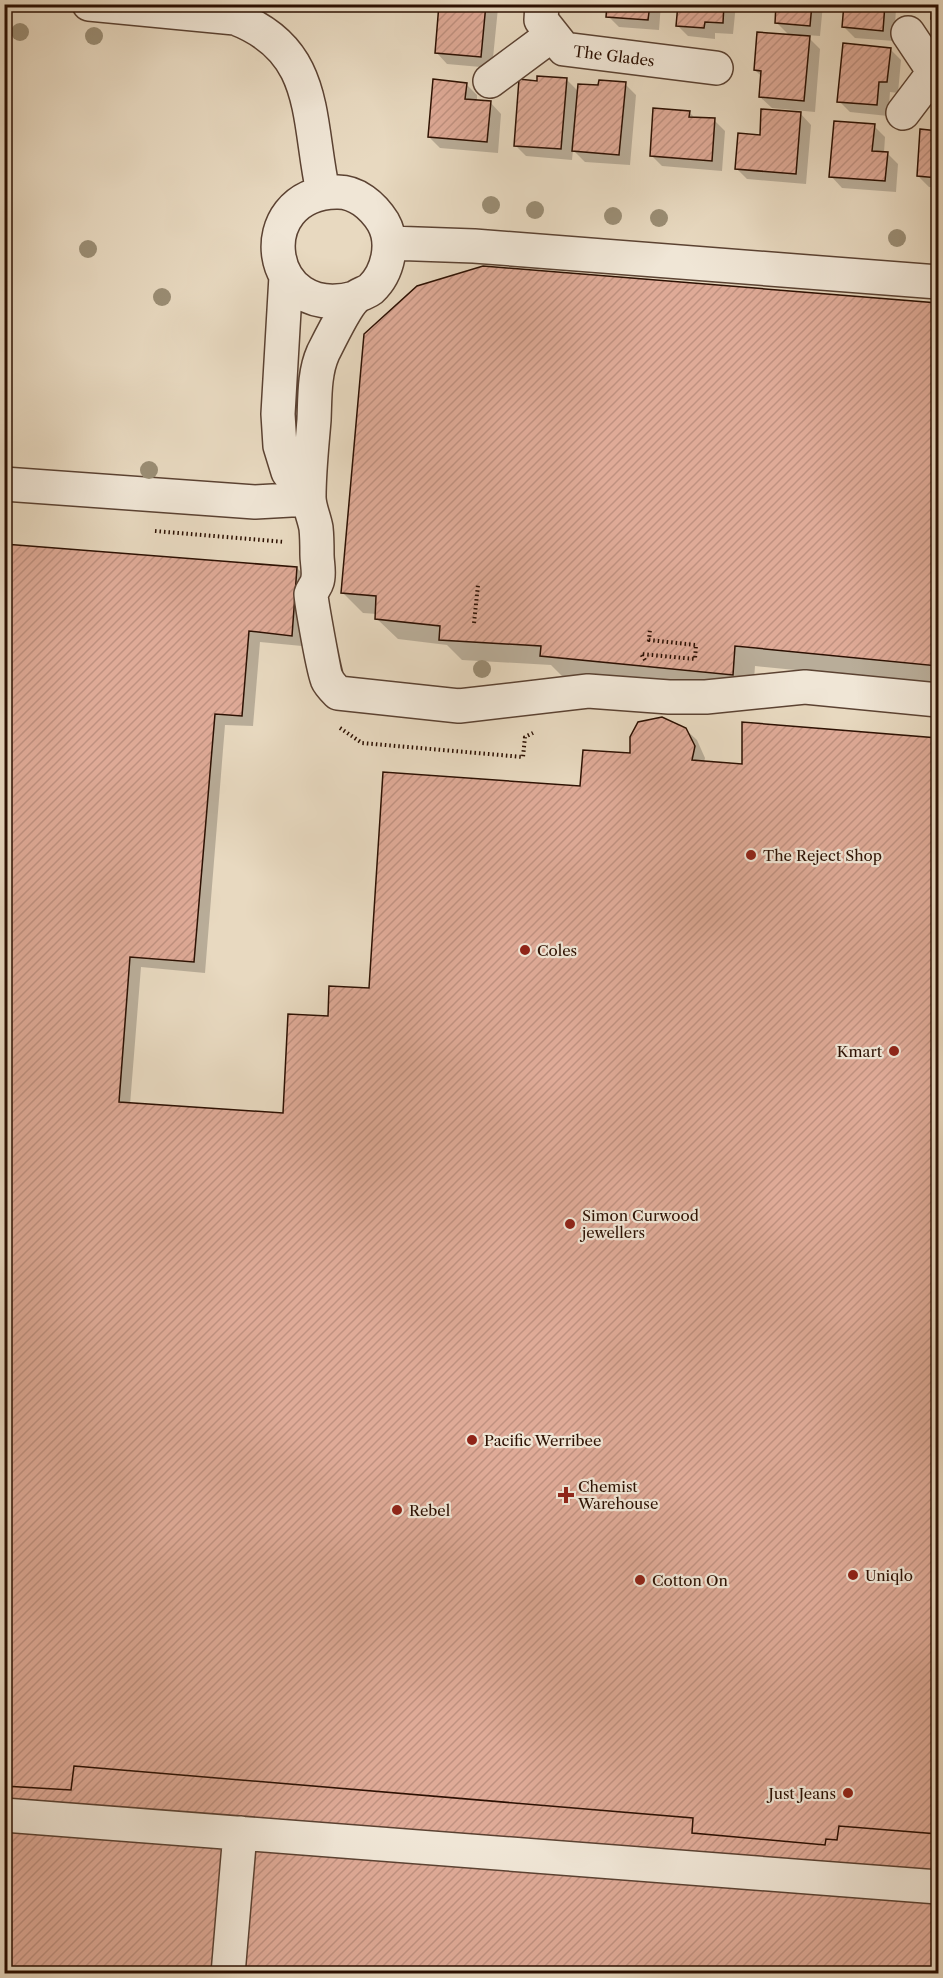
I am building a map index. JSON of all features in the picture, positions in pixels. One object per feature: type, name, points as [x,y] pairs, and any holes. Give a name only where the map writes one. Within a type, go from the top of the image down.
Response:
[{"type":"street","points":[[89,4],[235,18],[255,26],[274,38],[290,59],[303,83],[311,115],[323,192]]},
{"type":"street","points":[[490,81],[547,20]]},
{"type":"street","name":"The Glades","points":[[547,20],[564,49],[716,68]]},
{"type":"street","points":[[903,113],[936,72],[908,33]]},
{"type":"street","points":[[342,191],[360,198],[375,209],[385,225],[389,243],[388,261],[381,276],[370,289],[355,298],[340,302],[324,302],[296,289],[286,276],[279,260],[278,242],[282,225],[292,210],[306,198],[323,192],[342,191]]},
{"type":"street","points":[[389,243],[474,246],[939,282]]},
{"type":"street","points":[[286,276],[278,414],[280,446],[288,472],[309,499]]},
{"type":"street","points":[[355,298],[330,337],[322,356],[316,381],[309,499],[316,528],[318,580],[311,594],[326,678],[338,693],[459,706],[588,691],[669,697],[706,697],[805,687],[939,700]]},
{"type":"street","points":[[4,484],[255,502],[309,499]]},
{"type":"street","points":[[4,1815],[939,1887]]},
{"type":"street","points":[[228,1974],[240,1833]]},
{"type":"path","points":[[144,531],[287,542]]},
{"type":"path","points":[[474,623],[478,585]]},
{"type":"path","points":[[650,629],[649,640],[696,645],[694,659],[641,654],[669,697]]},
{"type":"path","points":[[336,725],[362,743]]},
{"type":"building","points":[[439,4],[486,4],[481,57],[435,53]]},
{"type":"building","points":[[607,4],[650,4],[648,20],[606,17]]},
{"type":"building","points":[[678,4],[724,4],[723,23],[705,22],[704,28],[676,26]]},
{"type":"building","points":[[776,4],[812,4],[810,26],[775,23]]},
{"type":"building","points":[[844,4],[885,4],[883,31],[842,27]]},
{"type":"building","points":[[932,4],[938,4],[938,19],[931,19]]},
{"type":"building","points":[[757,32],[810,36],[804,101],[759,97],[761,71],[754,70]]},
{"type":"building","points":[[843,43],[891,48],[887,82],[879,82],[877,105],[837,102]]},
{"type":"building","points":[[537,76],[567,78],[561,149],[514,146],[519,79],[537,81]]},
{"type":"building","points":[[433,79],[467,83],[465,99],[491,101],[487,142],[428,137]]},
{"type":"building","points":[[599,80],[626,82],[619,155],[572,151],[578,84],[598,85]]},
{"type":"building","points":[[653,108],[690,111],[689,117],[715,118],[712,161],[650,156]]},
{"type":"building","points":[[761,109],[801,112],[796,174],[735,169],[738,133],[760,135]]},
{"type":"building","points":[[834,121],[875,124],[872,151],[888,152],[885,181],[829,177]]},
{"type":"building","points":[[920,129],[938,131],[938,178],[917,176]]},
{"type":"building","points":[[483,266],[938,303],[938,666],[735,646],[733,675],[540,656],[541,646],[439,640],[440,626],[375,619],[376,596],[341,593],[364,334],[417,286]]},
{"type":"building","name":"Pacific Werribee","points":[[4,544],[297,567],[292,636],[249,631],[242,716],[215,714],[194,962],[130,957],[119,1102],[283,1113],[288,1014],[328,1016],[329,986],[369,988],[383,772],[580,786],[583,750],[630,753],[630,737],[638,722],[662,717],[686,728],[695,746],[692,760],[742,764],[742,722],[938,738],[938,1834],[839,1826],[837,1840],[826,1839],[825,1845],[692,1833],[693,1818],[74,1766],[71,1790],[4,1786]]},
{"type":"building","points":[[74,1766],[693,1818],[692,1833],[825,1845],[826,1839],[837,1840],[839,1826],[938,1834],[938,1974],[4,1974],[4,1786],[71,1790]]},
{"type":"place","name":"The Reject Shop","points":[[751,855]]},
{"type":"place","name":"Coles","points":[[525,950]]},
{"type":"place","name":"Kmart","points":[[894,1051]]},
{"type":"place","name":"Simon Curwood jewellers","points":[[570,1224]]},
{"type":"place","name":"Pacific Werribee","points":[[472,1440]]},
{"type":"place","name":"Chemist Warehouse","points":[[566,1495]]},
{"type":"place","name":"Rebel","points":[[397,1510]]},
{"type":"place","name":"Uniqlo","points":[[853,1575]]},
{"type":"place","name":"Cotton On","points":[[640,1580]]},
{"type":"place","name":"Just Jeans","points":[[848,1793]]}]
